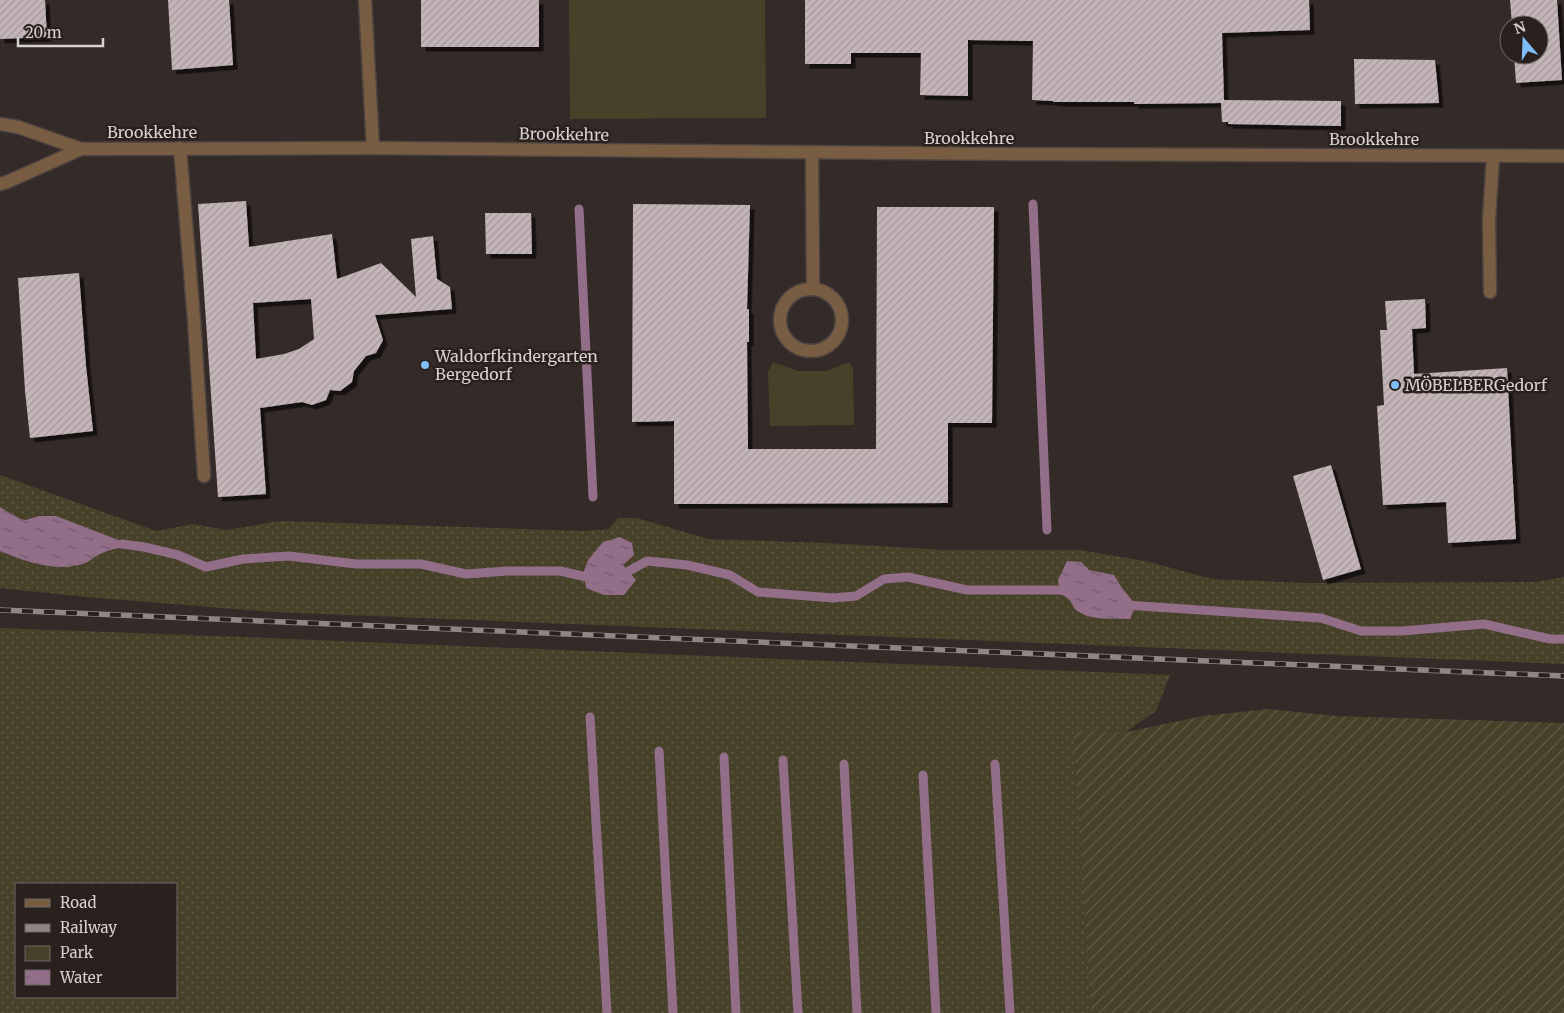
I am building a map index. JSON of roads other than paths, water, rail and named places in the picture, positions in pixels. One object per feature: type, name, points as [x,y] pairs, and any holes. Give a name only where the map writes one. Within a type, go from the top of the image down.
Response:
[{"type":"street","points":[[365,0],[373,148]]},
{"type":"street","name":"Brookkehre","points":[[0,124],[18,127],[81,149],[373,148],[812,153],[1564,156]]},
{"type":"street","points":[[180,148],[204,476]]},
{"type":"street","name":"Brookkehre","points":[[0,184],[81,149]]},
{"type":"street","points":[[812,153],[813,289]]},
{"type":"street","points":[[1490,292],[1489,220],[1493,156]]},
{"type":"street","points":[[813,289],[831,297],[838,305],[841,314],[838,334],[824,348],[814,351],[803,350],[794,346],[786,339],[781,330],[780,320],[781,310],[786,301],[802,290],[813,289]]},
{"type":"water","points":[[0,507],[20,519],[26,520],[39,516],[56,516],[134,546],[108,551],[85,563],[72,566],[51,566],[30,562],[0,551]]},
{"type":"water","points":[[620,537],[632,543],[634,555],[623,565],[636,580],[624,595],[604,595],[586,588],[584,571],[588,560],[603,542]]},
{"type":"water","points":[[1067,561],[1081,562],[1089,570],[1114,575],[1136,605],[1130,619],[1091,617],[1076,610],[1065,596],[1060,594],[1058,580]]},
{"type":"waterway","points":[[1033,204],[1047,530]]},
{"type":"waterway","points":[[579,209],[593,497]]},
{"type":"waterway","points":[[122,544],[178,555],[206,567],[243,559],[289,556],[356,564],[421,564],[466,574],[507,571],[560,571],[595,579]]},
{"type":"waterway","points":[[620,576],[647,561],[687,565],[730,575],[758,592],[833,598],[856,596],[884,579],[908,577],[967,590],[1070,590]]},
{"type":"waterway","points":[[1125,605],[1321,618],[1361,631],[1402,631],[1484,624],[1550,639],[1564,639]]},
{"type":"waterway","points":[[590,717],[607,1013]]},
{"type":"waterway","points":[[659,751],[673,1013]]},
{"type":"waterway","points":[[724,757],[736,1013]]},
{"type":"waterway","points":[[783,760],[798,1013]]},
{"type":"waterway","points":[[844,764],[857,1013]]},
{"type":"waterway","points":[[995,764],[1010,1013]]},
{"type":"waterway","points":[[923,775],[936,1013]]},
{"type":"railway","points":[[0,610],[1564,676]]},
{"type":"place","name":"Waldorfkindergarten Bergedorf","points":[[425,365]]},
{"type":"place","name":"MÖBELBERGedorf","points":[[1395,385]]}]
